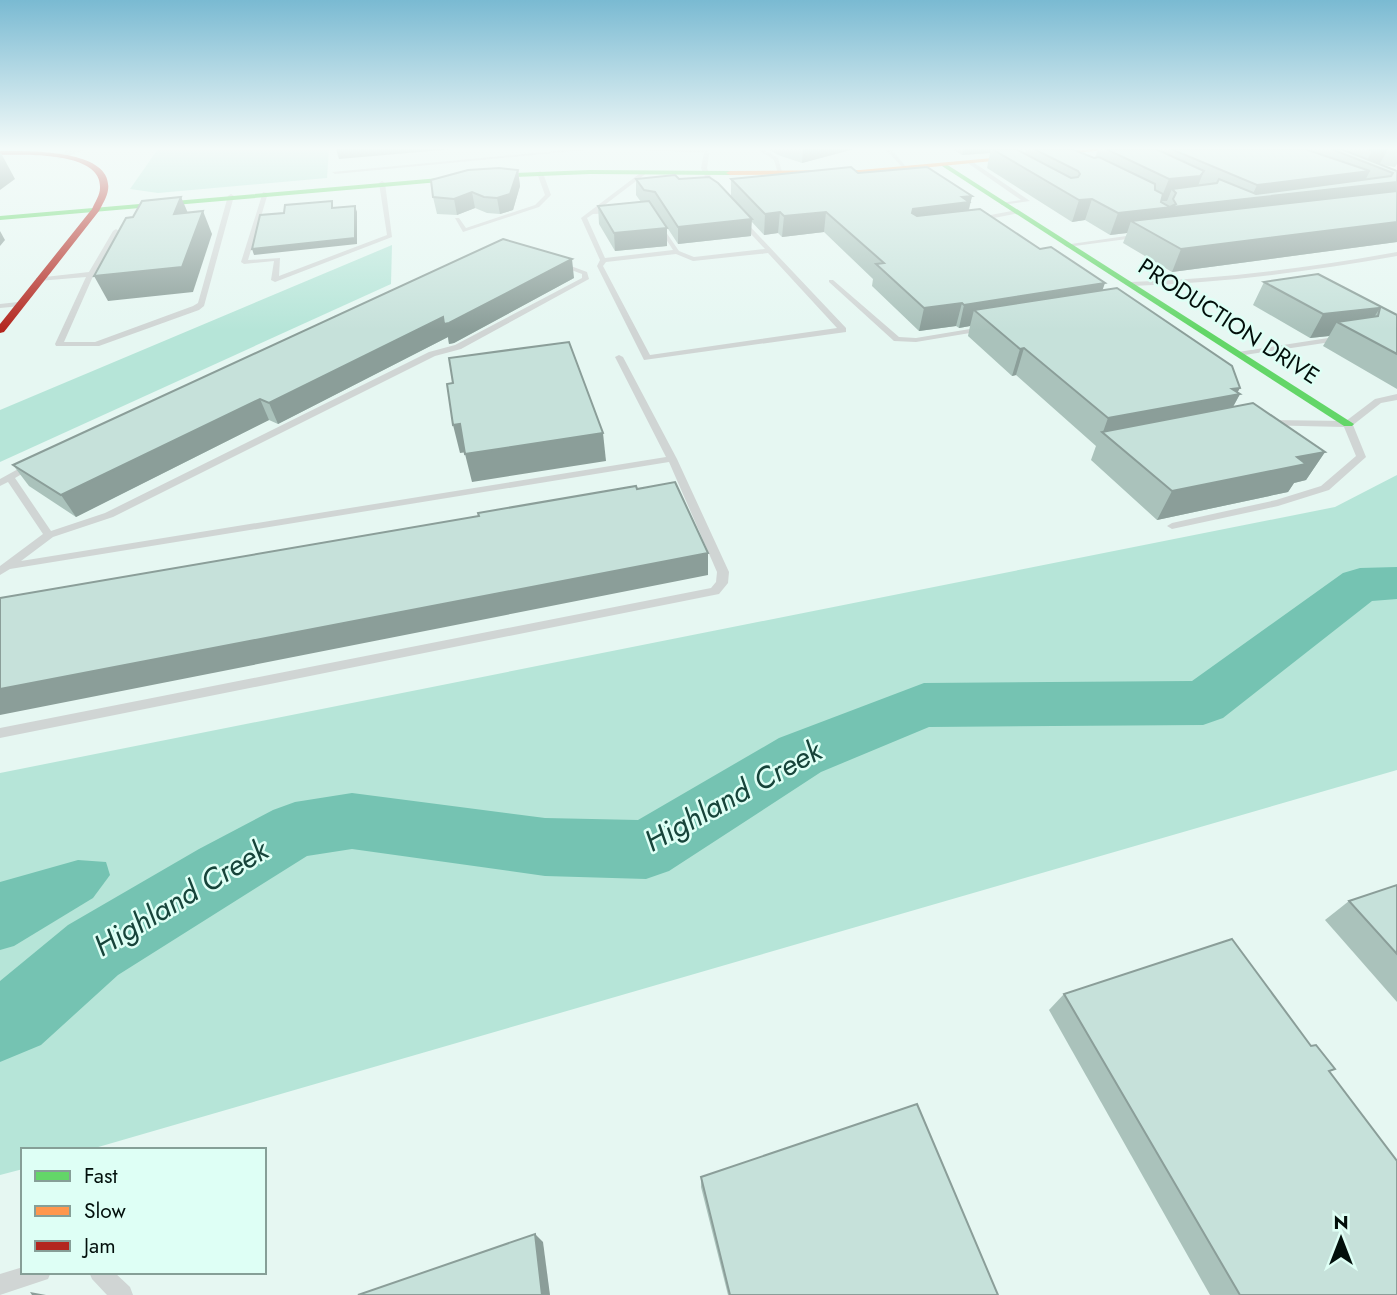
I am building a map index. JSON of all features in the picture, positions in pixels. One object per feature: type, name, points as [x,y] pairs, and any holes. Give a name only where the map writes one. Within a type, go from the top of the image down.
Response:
[{"type":"main road","points":[[0,218],[91,209]]},
{"type":"main road","points":[[0,330],[96,209]]},
{"type":"main road","name":"PRODUCTION DRIVE","points":[[1012,209],[1067,248],[1129,284],[1148,302],[1238,354],[1348,424]]},
{"type":"lane","points":[[116,231],[91,274],[58,344],[96,344],[196,308],[201,304],[227,209]]},
{"type":"lane","points":[[260,209],[244,262],[278,259],[275,280],[390,236],[386,209]]},
{"type":"lane","points":[[457,219],[464,231],[527,209]]},
{"type":"lane","points":[[595,209],[584,218],[603,260]]},
{"type":"lane","points":[[972,226],[982,218],[1006,209]]},
{"type":"lane","points":[[651,211],[677,252]]},
{"type":"lane","points":[[603,260],[600,265],[648,358],[844,330],[734,211]]},
{"type":"lane","points":[[592,212],[627,212]]},
{"type":"lane","points":[[1067,248],[1149,235]]},
{"type":"lane","points":[[603,260],[677,252],[693,259],[769,251]]},
{"type":"lane","points":[[1129,284],[1181,283],[1261,276],[1397,254]]},
{"type":"lane","points":[[4,569],[49,535],[108,515],[432,354],[458,347],[585,279],[585,273],[551,261]]},
{"type":"lane","points":[[38,279],[91,274]]},
{"type":"lane","points":[[831,281],[897,339],[916,340],[985,329]]},
{"type":"lane","points":[[0,306],[18,304]]},
{"type":"lane","points":[[1238,354],[1346,337]]},
{"type":"lane","points":[[0,733],[715,591],[722,583],[723,572],[672,460],[619,356]]},
{"type":"lane","points":[[1258,423],[1279,421],[1348,424],[1378,401],[1397,397]]},
{"type":"lane","points":[[1172,526],[1278,503],[1325,488],[1362,457],[1348,424]]},
{"type":"lane","points":[[44,457],[5,480],[49,535]]},
{"type":"lane","points":[[4,569],[672,460]]},
{"type":"lane","points":[[671,488],[684,486]]},
{"type":"lane","points":[[0,1285],[35,1274]]},
{"type":"lane","points":[[101,1274],[122,1295]]},
{"type":"shaded area","points":[[392,245],[391,284],[0,462],[0,410]]},
{"type":"shaded area","points":[[1397,475],[1397,770],[95,1148],[21,1148],[21,1170],[0,1175],[0,773],[1335,507]]},
{"type":"shaded area","points":[[78,860],[106,862],[110,875],[93,898],[14,946],[0,950],[0,882]]},
{"type":"building","points":[[137,209],[176,209],[174,214],[203,211],[182,267],[94,276],[126,218],[133,217]]},
{"type":"building","points":[[284,209],[355,209],[355,238],[252,249],[260,215],[284,213]]},
{"type":"building","points":[[600,209],[655,209],[667,228],[614,233]]},
{"type":"building","points":[[666,209],[743,209],[752,219],[678,227]]},
{"type":"building","points":[[761,209],[913,209],[912,213],[917,216],[981,209],[1040,249],[1051,247],[1105,283],[964,305],[962,303],[924,308],[876,264],[884,263],[826,212],[784,216],[780,212],[765,214]]},
{"type":"building","points":[[1111,209],[1150,209],[1118,213]]},
{"type":"building","points":[[1234,209],[1397,209],[1397,222],[1181,249],[1131,221]]},
{"type":"building","points":[[503,239],[572,259],[449,323],[444,324],[443,317],[269,403],[260,399],[61,495],[13,465]]},
{"type":"building","points":[[1318,274],[1397,315],[1397,354],[1337,322],[1378,316],[1380,308],[1323,314],[1264,282]]},
{"type":"building","points":[[1117,288],[1232,366],[1240,388],[1232,389],[1240,394],[1108,418],[974,310]]},
{"type":"building","points":[[569,342],[603,433],[465,454],[460,424],[453,425],[447,384],[453,383],[449,358]]},
{"type":"building","points":[[1253,403],[1325,452],[1297,457],[1306,464],[1172,491],[1102,432]]},
{"type":"building","points":[[675,482],[708,553],[0,689],[0,598],[479,516],[478,513],[636,486],[637,489]]},
{"type":"building","points":[[1397,885],[1397,954],[1349,901]]},
{"type":"building","points":[[1232,939],[1311,1046],[1316,1045],[1335,1069],[1329,1071],[1397,1161],[1397,1295],[1240,1295],[1064,994]]},
{"type":"building","points":[[917,1104],[998,1295],[730,1295],[701,1177]]},
{"type":"building","points":[[535,1234],[542,1295],[358,1295]]},
{"type":"waterway","name":"Highland Creek","points":[[0,1024],[14,1018],[93,950],[295,830],[352,821],[545,847],[646,850],[800,755],[924,705],[1203,703],[1360,585],[1397,583]]},
{"type":"traffic: fast","points":[[0,218],[99,209]]},
{"type":"traffic: fast","points":[[1013,209],[1348,424]]},
{"type":"traffic: jam","points":[[0,330],[96,209]]}]
